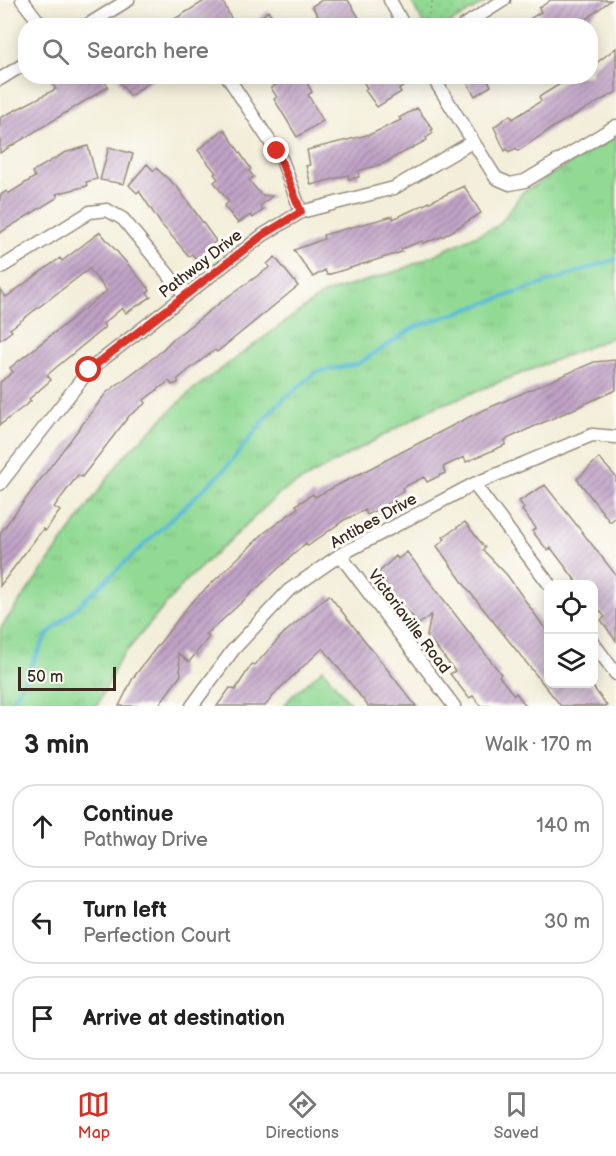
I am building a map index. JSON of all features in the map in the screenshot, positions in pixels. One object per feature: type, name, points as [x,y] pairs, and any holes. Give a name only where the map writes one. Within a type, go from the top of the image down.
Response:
[{"type":"street","points":[[22,0],[36,18]]},
{"type":"street","points":[[99,18],[128,0]]},
{"type":"street","points":[[390,0],[400,18]]},
{"type":"street","points":[[476,18],[504,0]]},
{"type":"street","points":[[0,79],[18,68]]},
{"type":"street","points":[[232,84],[282,160],[301,212]]},
{"type":"street","points":[[437,84],[496,178],[518,184],[616,126]]},
{"type":"street","name":"Pathway Drive","points":[[0,484],[89,370],[263,235],[301,212],[393,188],[472,142]]},
{"type":"street","points":[[0,268],[90,212],[107,210],[123,219],[184,295]]},
{"type":"street","name":"Antibes Drive","points":[[192,706],[232,650],[288,591],[340,555],[474,484],[592,435],[616,437]]},
{"type":"street","points":[[474,484],[545,580]]},
{"type":"street","name":"Victoriaville Road","points":[[340,555],[454,706]]},
{"type":"street","points":[[598,649],[616,674]]},
{"type":"path","points":[[427,18],[433,0]]},
{"type":"green space","points":[[411,0],[489,0],[459,18],[420,18]]},
{"type":"green space","points":[[616,135],[616,336],[431,409],[281,492],[184,583],[120,659],[97,706],[0,706],[0,629],[123,457],[191,391],[323,294],[401,270],[499,225],[522,193]]},
{"type":"green space","points":[[323,669],[352,706],[284,706],[291,697]]},
{"type":"building","points":[[206,0],[219,0],[224,4],[231,18],[176,18]]},
{"type":"building","points":[[322,0],[348,0],[359,18],[319,18],[312,6]]},
{"type":"building","points":[[551,0],[611,0],[587,18],[531,18],[541,12],[539,8]]},
{"type":"building","points":[[268,11],[274,18],[260,18]]},
{"type":"building","points":[[616,48],[616,92],[555,126],[518,151],[516,148],[509,152],[507,149],[505,151],[494,127],[510,115],[513,119],[541,101],[539,97],[560,84],[598,84],[598,62]]},
{"type":"building","points":[[52,84],[106,84],[108,87],[0,153],[0,118],[56,89]]},
{"type":"building","points":[[121,84],[147,84],[130,96]]},
{"type":"building","points":[[277,84],[308,84],[312,92],[308,95],[323,121],[297,137],[274,99],[277,97],[271,88]]},
{"type":"building","points":[[365,84],[401,84],[403,87],[399,89],[401,92],[377,107],[365,90],[367,88]]},
{"type":"building","points":[[468,84],[490,84],[491,86],[475,96]]},
{"type":"building","points":[[417,108],[433,129],[431,130],[433,133],[426,138],[427,140],[382,164],[358,171],[359,177],[349,179],[348,175],[311,185],[306,166],[310,165],[307,150],[371,134],[401,120],[399,118]]},
{"type":"building","points":[[224,129],[251,169],[249,171],[254,177],[249,180],[261,195],[272,196],[260,206],[263,210],[253,218],[251,215],[238,223],[224,206],[229,202],[214,182],[218,179],[214,174],[216,173],[198,150]]},
{"type":"building","points":[[88,146],[97,179],[86,182],[87,186],[56,194],[58,197],[0,233],[0,195],[7,191],[8,194],[35,177],[32,172],[64,153]]},
{"type":"building","points":[[109,147],[133,154],[124,184],[100,180]]},
{"type":"building","points":[[147,164],[154,171],[156,168],[178,188],[216,241],[207,250],[209,252],[197,261],[192,254],[189,256],[161,224],[139,191],[137,193],[129,185]]},
{"type":"building","points":[[464,186],[481,213],[444,236],[401,249],[402,252],[327,275],[325,270],[313,277],[294,250],[324,239],[323,235],[393,216],[393,219]]},
{"type":"building","points":[[100,232],[150,290],[147,293],[151,297],[126,313],[122,308],[103,324],[105,327],[47,375],[51,380],[29,399],[31,401],[0,425],[0,382],[13,372],[10,368],[107,291],[89,269],[10,329],[12,331],[0,340],[0,290],[6,297],[60,258],[62,261]]},
{"type":"building","points":[[275,257],[298,286],[217,352],[215,350],[190,369],[178,379],[178,383],[172,385],[169,381],[144,400],[146,403],[129,416],[82,477],[78,475],[54,507],[60,511],[45,531],[43,529],[0,586],[0,533],[106,393],[157,355],[172,340],[226,298],[270,267],[267,264]]},
{"type":"building","points":[[615,360],[616,390],[505,440],[505,445],[466,462],[464,457],[443,467],[445,473],[427,482],[424,477],[402,488],[404,491],[393,497],[395,500],[367,515],[365,510],[344,520],[308,546],[306,543],[206,635],[209,637],[189,662],[178,653],[181,675],[158,706],[119,706],[133,678],[189,605],[264,533],[298,508],[296,505],[313,494],[315,497],[477,413],[594,362]]},
{"type":"building","points":[[599,458],[616,477],[616,517],[610,522],[577,479]]},
{"type":"building","points":[[545,485],[616,575],[616,641],[601,620],[605,617],[598,608],[598,580],[575,580],[551,548],[548,551],[532,531],[536,528],[522,510],[524,508],[519,501]]},
{"type":"building","points":[[465,522],[485,548],[483,550],[507,575],[544,627],[544,685],[469,591],[437,546],[445,539],[443,537]]},
{"type":"building","points":[[407,552],[501,674],[499,676],[526,706],[481,706],[473,696],[469,698],[450,674],[455,671],[432,642],[426,641],[431,615],[419,624],[377,574],[396,556],[398,559]]},
{"type":"building","points":[[329,595],[416,706],[368,706],[323,648],[278,690],[265,706],[217,706],[230,688],[235,690],[252,664],[255,665],[283,634]]},
{"type":"building","points":[[547,688],[594,688],[607,706],[561,706]]},
{"type":"waterway","points":[[10,706],[47,635],[224,470],[274,408],[316,372],[358,364],[415,327],[616,259]]},
{"type":"route","points":[[89,370],[263,235],[301,212],[292,183],[277,151]]}]
